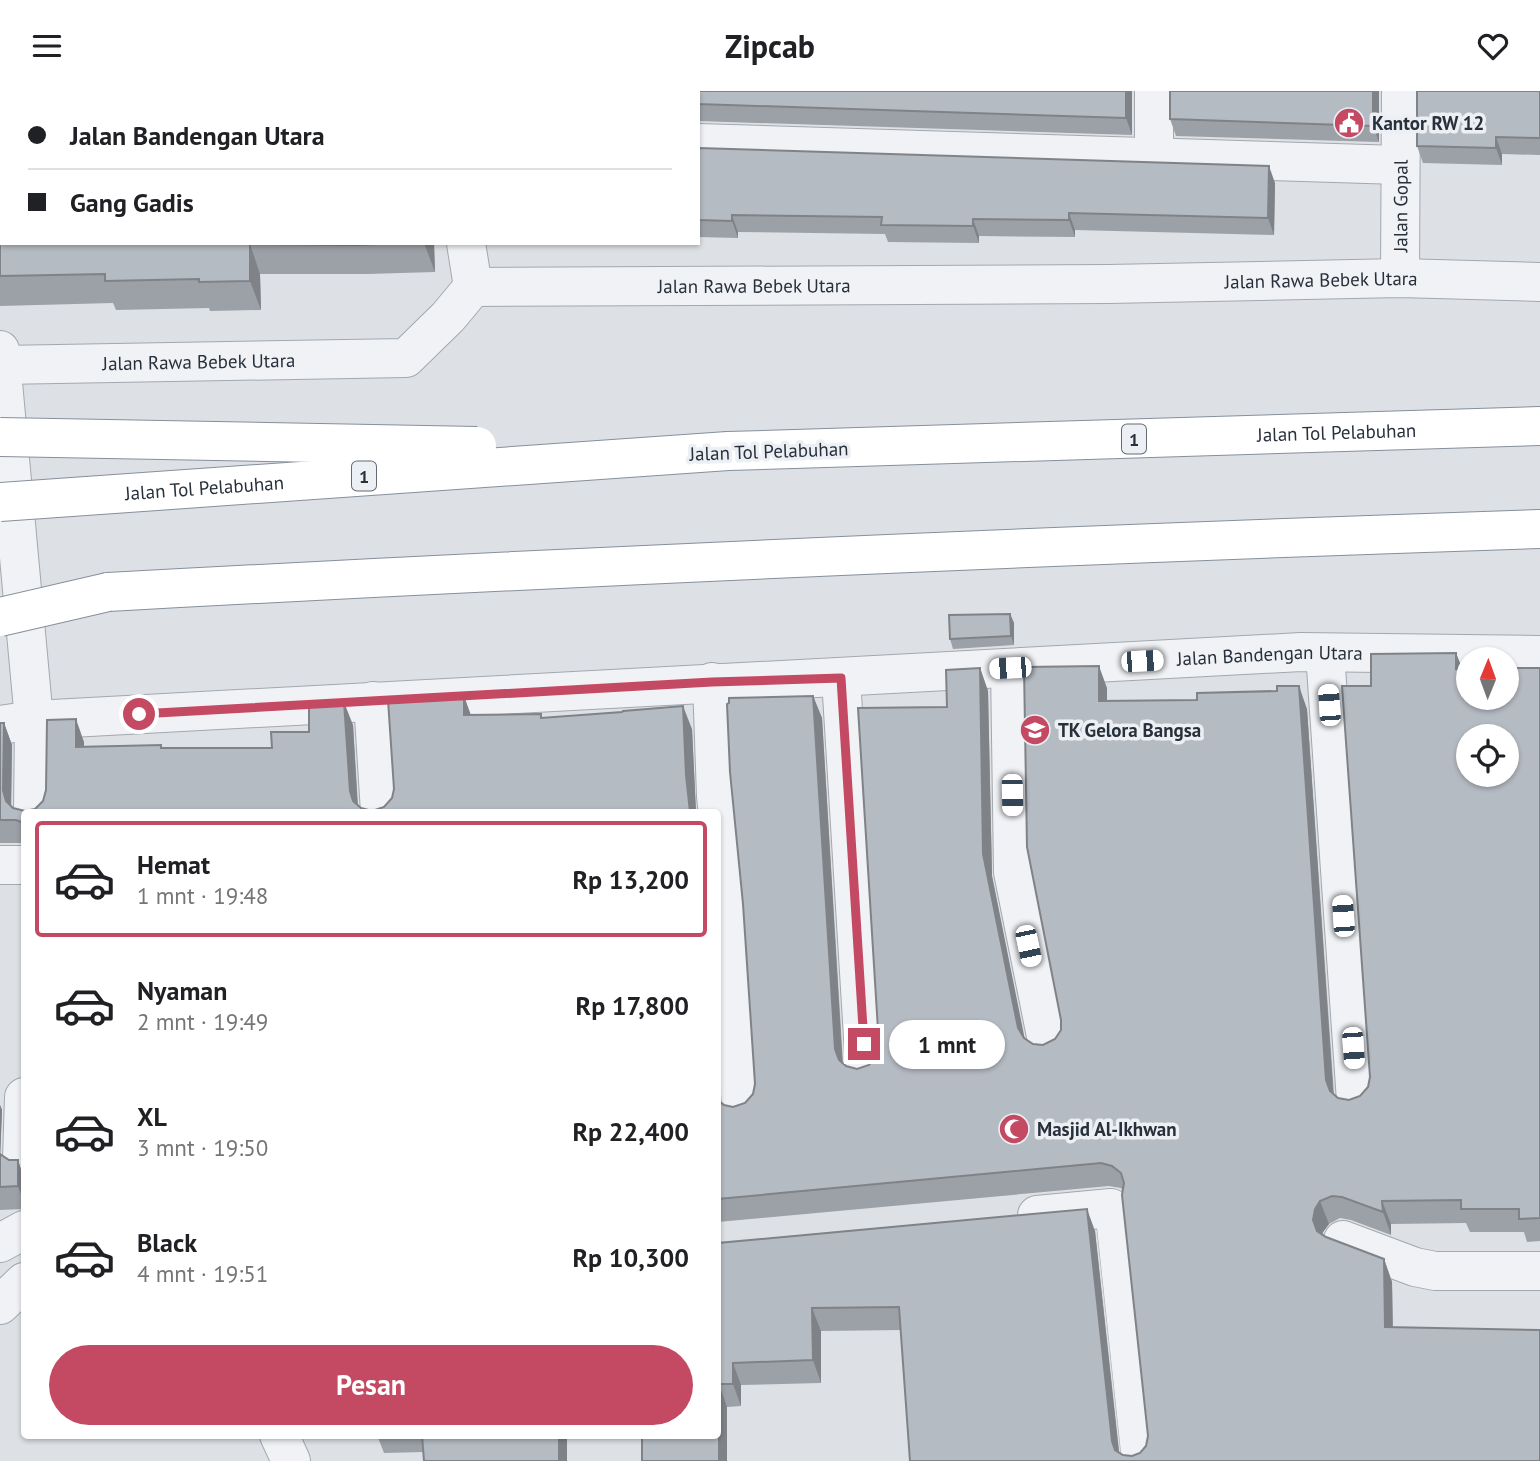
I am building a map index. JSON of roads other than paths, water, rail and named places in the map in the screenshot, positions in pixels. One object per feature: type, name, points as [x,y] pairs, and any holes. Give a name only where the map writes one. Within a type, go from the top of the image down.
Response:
[{"type":"highway","name":"Jalan Tol Pelabuhan","points":[[0,502],[728,451],[1540,426]]},
{"type":"highway","points":[[0,437],[728,451]]},
{"type":"highway","points":[[0,597],[1149,542],[1540,529]]},
{"type":"highway","points":[[0,617],[108,592]]},
{"type":"street","points":[[1154,91],[1154,156]]},
{"type":"street","name":"Jalan Gopal","points":[[1400,278],[1401,91]]},
{"type":"street","points":[[700,143],[1399,165]]},
{"type":"street","points":[[466,245],[473,287]]},
{"type":"street","name":"Jalan Rawa Bebek Utara","points":[[1,357],[406,358],[448,317],[473,287],[1108,284],[1400,278],[1540,282]]},
{"type":"street","points":[[1,357],[17,722],[32,809]]},
{"type":"street","name":"Jalan Bandengan Utara","points":[[17,722],[712,682],[841,678],[1301,652],[1540,655]]},
{"type":"street","points":[[1325,653],[1356,1101]]},
{"type":"street","points":[[1010,668],[1013,872],[1048,1046]]},
{"type":"street","points":[[841,678],[865,1070]]},
{"type":"street","points":[[712,682],[717,809]]},
{"type":"street","points":[[373,701],[380,809]]},
{"type":"street","points":[[721,847],[741,1108]]},
{"type":"street","points":[[0,865],[21,865]]},
{"type":"street","points":[[16,1160],[21,1121]]},
{"type":"street","points":[[1003,1218],[1111,1208]]},
{"type":"street","points":[[0,1243],[21,1232]]},
{"type":"street","points":[[1343,1240],[1435,1271],[1540,1271]]},
{"type":"street","points":[[0,1305],[21,1285]]},
{"type":"street","points":[[281,1439],[291,1461]]},
{"type":"lane","points":[[1111,1208],[1138,1461]]},
{"type":"place","name":"Kantor RW 12","points":[[1349,123]]},
{"type":"place","name":"TK Gelora Bangsa","points":[[1035,730]]},
{"type":"place","name":"Masjid Al-Ikhwan","points":[[1014,1129]]}]
